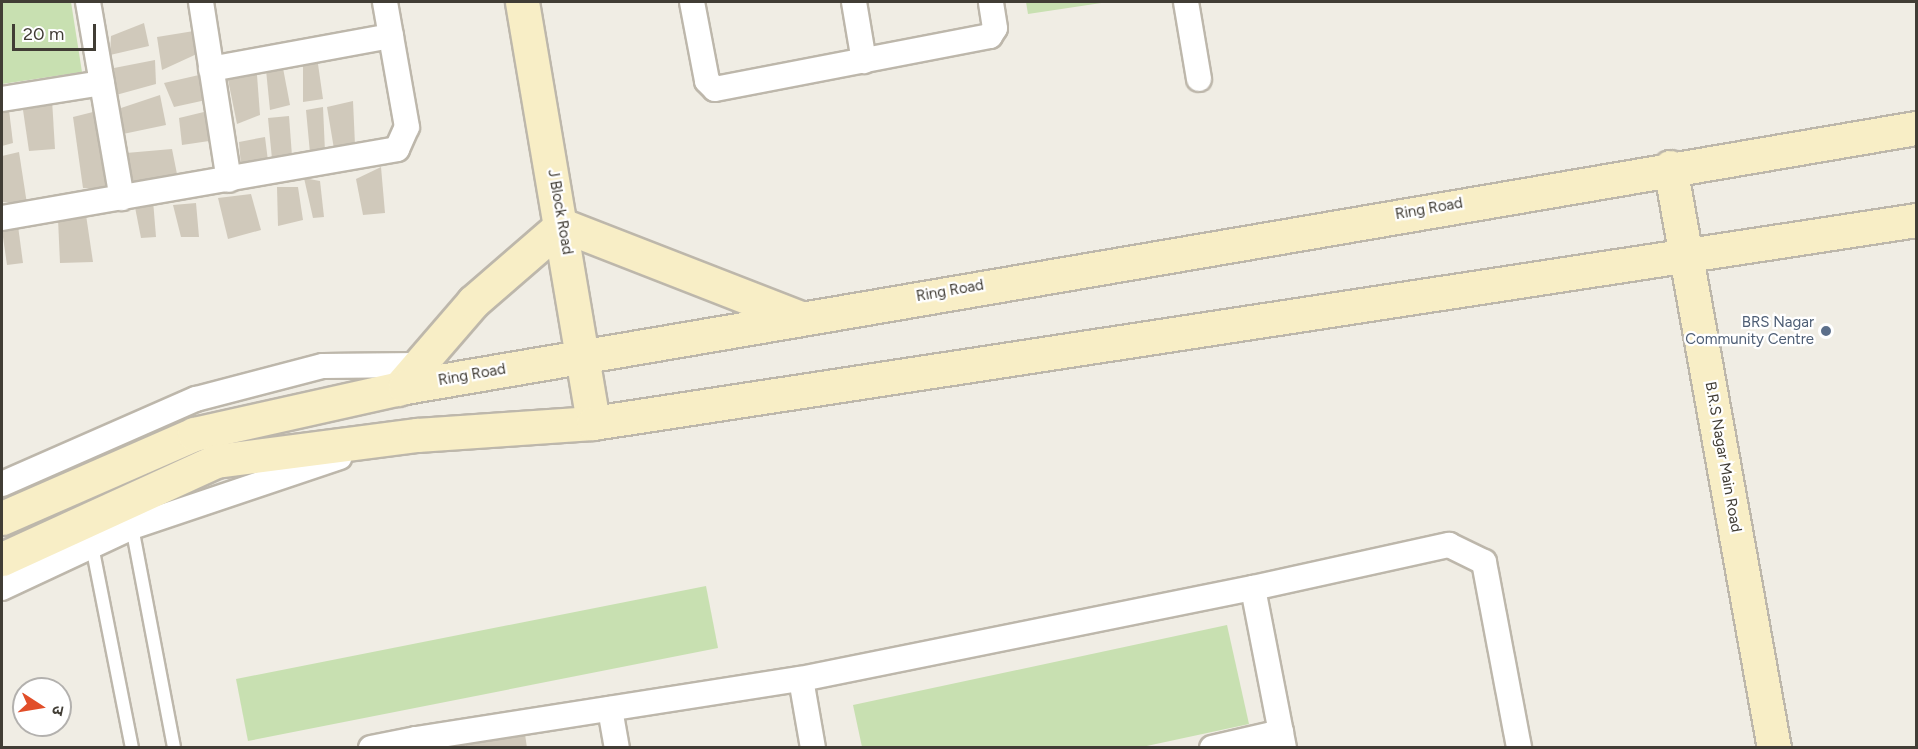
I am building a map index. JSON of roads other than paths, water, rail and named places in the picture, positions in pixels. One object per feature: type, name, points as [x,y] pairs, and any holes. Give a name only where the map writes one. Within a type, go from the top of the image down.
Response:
[{"type":"street","points":[[88,2],[122,198]]},
{"type":"street","points":[[201,2],[229,180]]},
{"type":"street","points":[[2,218],[397,149],[407,127],[384,2]]},
{"type":"street","name":"J Block Road","points":[[522,2],[585,354],[593,423]]},
{"type":"street","points":[[692,2],[711,88],[864,61],[993,34],[991,2]]},
{"type":"street","points":[[854,2],[864,61]]},
{"type":"street","points":[[1186,2],[1199,79]]},
{"type":"street","points":[[211,69],[391,36]]},
{"type":"street","points":[[2,99],[102,83]]},
{"type":"street","name":"Ring Road","points":[[2,518],[194,434],[408,377],[585,354],[1670,167],[1917,128]]},
{"type":"street","name":"B.R.S Nagar Main Road","points":[[1670,167],[1774,747]]},
{"type":"street","points":[[2,559],[216,460],[417,435],[593,423],[1687,258],[1917,220]]},
{"type":"street","points":[[2,484],[196,399],[323,366],[408,377],[473,302],[562,225],[798,317]]},
{"type":"street","points":[[2,588],[132,527],[298,469],[417,435]]},
{"type":"street","points":[[371,747],[416,743],[801,679],[1253,588],[1449,545],[1475,554],[1484,562],[1519,747]]},
{"type":"street","points":[[1212,747],[1282,740],[1253,588]]},
{"type":"street","points":[[801,679],[813,747]]},
{"type":"street","points":[[610,709],[617,747]]},
{"type":"lane","points":[[132,527],[174,747]]},
{"type":"lane","points":[[92,546],[132,747]]},
{"type":"place","name":"BRS Nagar Community Centre","points":[[1826,331]]}]
